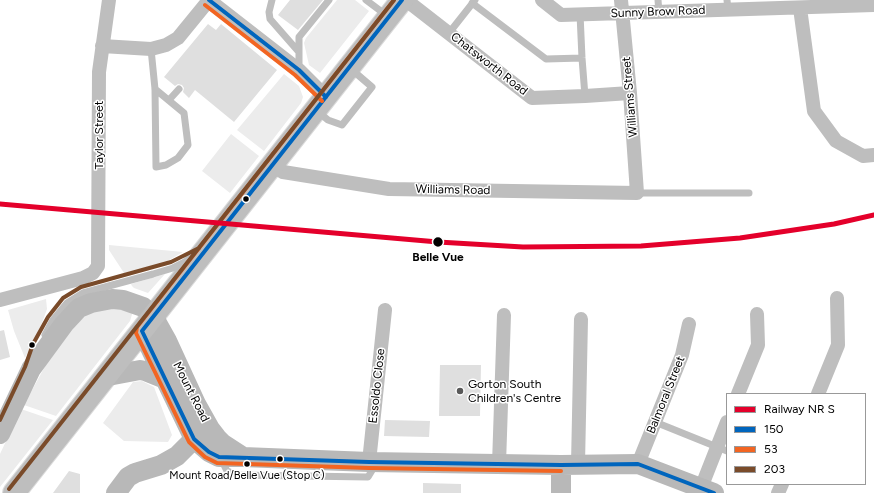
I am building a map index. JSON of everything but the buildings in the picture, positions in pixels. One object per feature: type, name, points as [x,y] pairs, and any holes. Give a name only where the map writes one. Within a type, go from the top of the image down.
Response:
[{"type":"highway","points":[[14,493],[108,376],[147,323],[350,68],[402,0]]},
{"type":"main road","points":[[0,434],[31,369],[64,324],[79,308],[91,303],[112,299],[123,300],[143,307],[147,323]]},
{"type":"main road","name":"Mount Road","points":[[147,323],[166,379],[194,439],[209,452],[219,457]]},
{"type":"main road","name":"Mount Road","points":[[147,323],[167,341],[196,404],[217,438],[243,457]]},
{"type":"main road","points":[[108,376],[140,370],[166,379]]},
{"type":"main road","points":[[116,493],[128,477],[171,460],[194,439],[198,432],[196,404]]},
{"type":"main road","points":[[219,457],[374,462],[638,464],[707,490]]},
{"type":"main road","points":[[561,493],[569,464]]},
{"type":"street","name":"Taylor Street","points":[[0,300],[83,278],[96,270],[99,261],[99,72],[108,0]]},
{"type":"street","points":[[102,46],[151,49],[166,45],[178,38],[209,0],[299,70],[321,103]]},
{"type":"street","name":"Chatsworth Road","points":[[406,0],[532,98],[630,93]]},
{"type":"street","name":"Sunny Brow Road","points":[[542,0],[562,15],[580,14],[622,7],[769,4],[798,5],[840,3],[870,4]]},
{"type":"street","points":[[798,5],[814,111],[836,141],[863,156],[874,155]]},
{"type":"street","name":"Williams Street","points":[[622,7],[637,193]]},
{"type":"street","name":"Williams Road","points":[[272,165],[283,172],[389,189],[637,193]]},
{"type":"street","points":[[818,393],[838,345],[837,298]]},
{"type":"street","name":"Essoldo Close","points":[[374,462],[385,310]]},
{"type":"street","points":[[738,393],[758,345],[757,314]]},
{"type":"street","points":[[499,464],[504,315]]},
{"type":"street","points":[[569,464],[581,319]]},
{"type":"street","name":"Balmoral Street","points":[[638,464],[682,355],[688,324]]},
{"type":"street","points":[[707,490],[722,449],[726,427]]},
{"type":"lane","points":[[272,0],[269,12],[270,19],[298,51]]},
{"type":"lane","points":[[299,70],[299,38],[329,0]]},
{"type":"lane","points":[[366,0],[389,18]]},
{"type":"lane","points":[[449,33],[474,2],[546,59],[582,58]]},
{"type":"lane","points":[[580,14],[585,96]]},
{"type":"lane","points":[[151,49],[155,89],[156,167],[166,165],[178,158],[188,145],[184,113],[155,89]]},
{"type":"lane","points":[[321,103],[328,120],[342,125],[372,87],[350,68]]},
{"type":"lane","points":[[169,100],[179,89]]},
{"type":"lane","points":[[637,193],[749,193]]},
{"type":"lane","points":[[31,369],[38,347],[53,320],[67,303],[83,293],[173,268],[201,254]]},
{"type":"lane","points":[[655,422],[722,449]]},
{"type":"lane","points":[[219,457],[227,471],[238,475],[368,476],[374,462]]},
{"type":"shaded area","points":[[337,0],[355,0],[369,11],[320,73],[309,65],[304,43],[306,38]]},
{"type":"shaded area","points":[[284,74],[299,86],[303,97],[301,103],[264,151],[237,130]]},
{"type":"shaded area","points":[[231,134],[259,156],[230,193],[202,171]]},
{"type":"shaded area","points":[[109,245],[183,252],[166,262],[124,273],[109,250]]},
{"type":"shaded area","points":[[165,274],[148,293],[134,288],[131,284]]},
{"type":"shaded area","points":[[46,299],[47,309],[25,358],[14,331],[8,310]]},
{"type":"shaded area","points":[[110,309],[133,311],[130,321],[56,416],[24,405],[49,359],[74,326],[88,314],[96,310]]},
{"type":"shaded area","points":[[142,381],[154,387],[172,435],[168,442],[124,441],[103,423],[133,382]]},
{"type":"shaded area","points":[[21,409],[53,420],[0,487],[0,454]]},
{"type":"transit line","name":"150","points":[[209,0],[299,70],[326,97]]},
{"type":"transit line","name":"53","points":[[394,0],[137,327],[136,333],[189,442],[205,457],[217,463],[369,468],[561,471]]},
{"type":"transit line","name":"203","points":[[9,489],[394,0]]},
{"type":"transit line","name":"150","points":[[402,0],[142,331],[194,439],[209,452],[219,457],[369,462],[561,465],[638,464],[714,493]]},
{"type":"transit line","name":"53","points":[[205,5],[295,75],[322,101]]},
{"type":"transit line","points":[[0,204],[438,242],[523,247],[641,246],[740,238],[834,224],[874,215]]},
{"type":"transit line","name":"203","points":[[0,420],[25,367],[33,344],[48,317],[63,298],[81,287],[171,262],[199,248]]},
{"type":"place","name":"Belle Vue","points":[[438,242]]},
{"type":"place","name":"Gorton South Children's Centre","points":[[460,391]]},
{"type":"place","name":"Mount Road/Belle Vue (Stop C)","points":[[247,464]]}]
